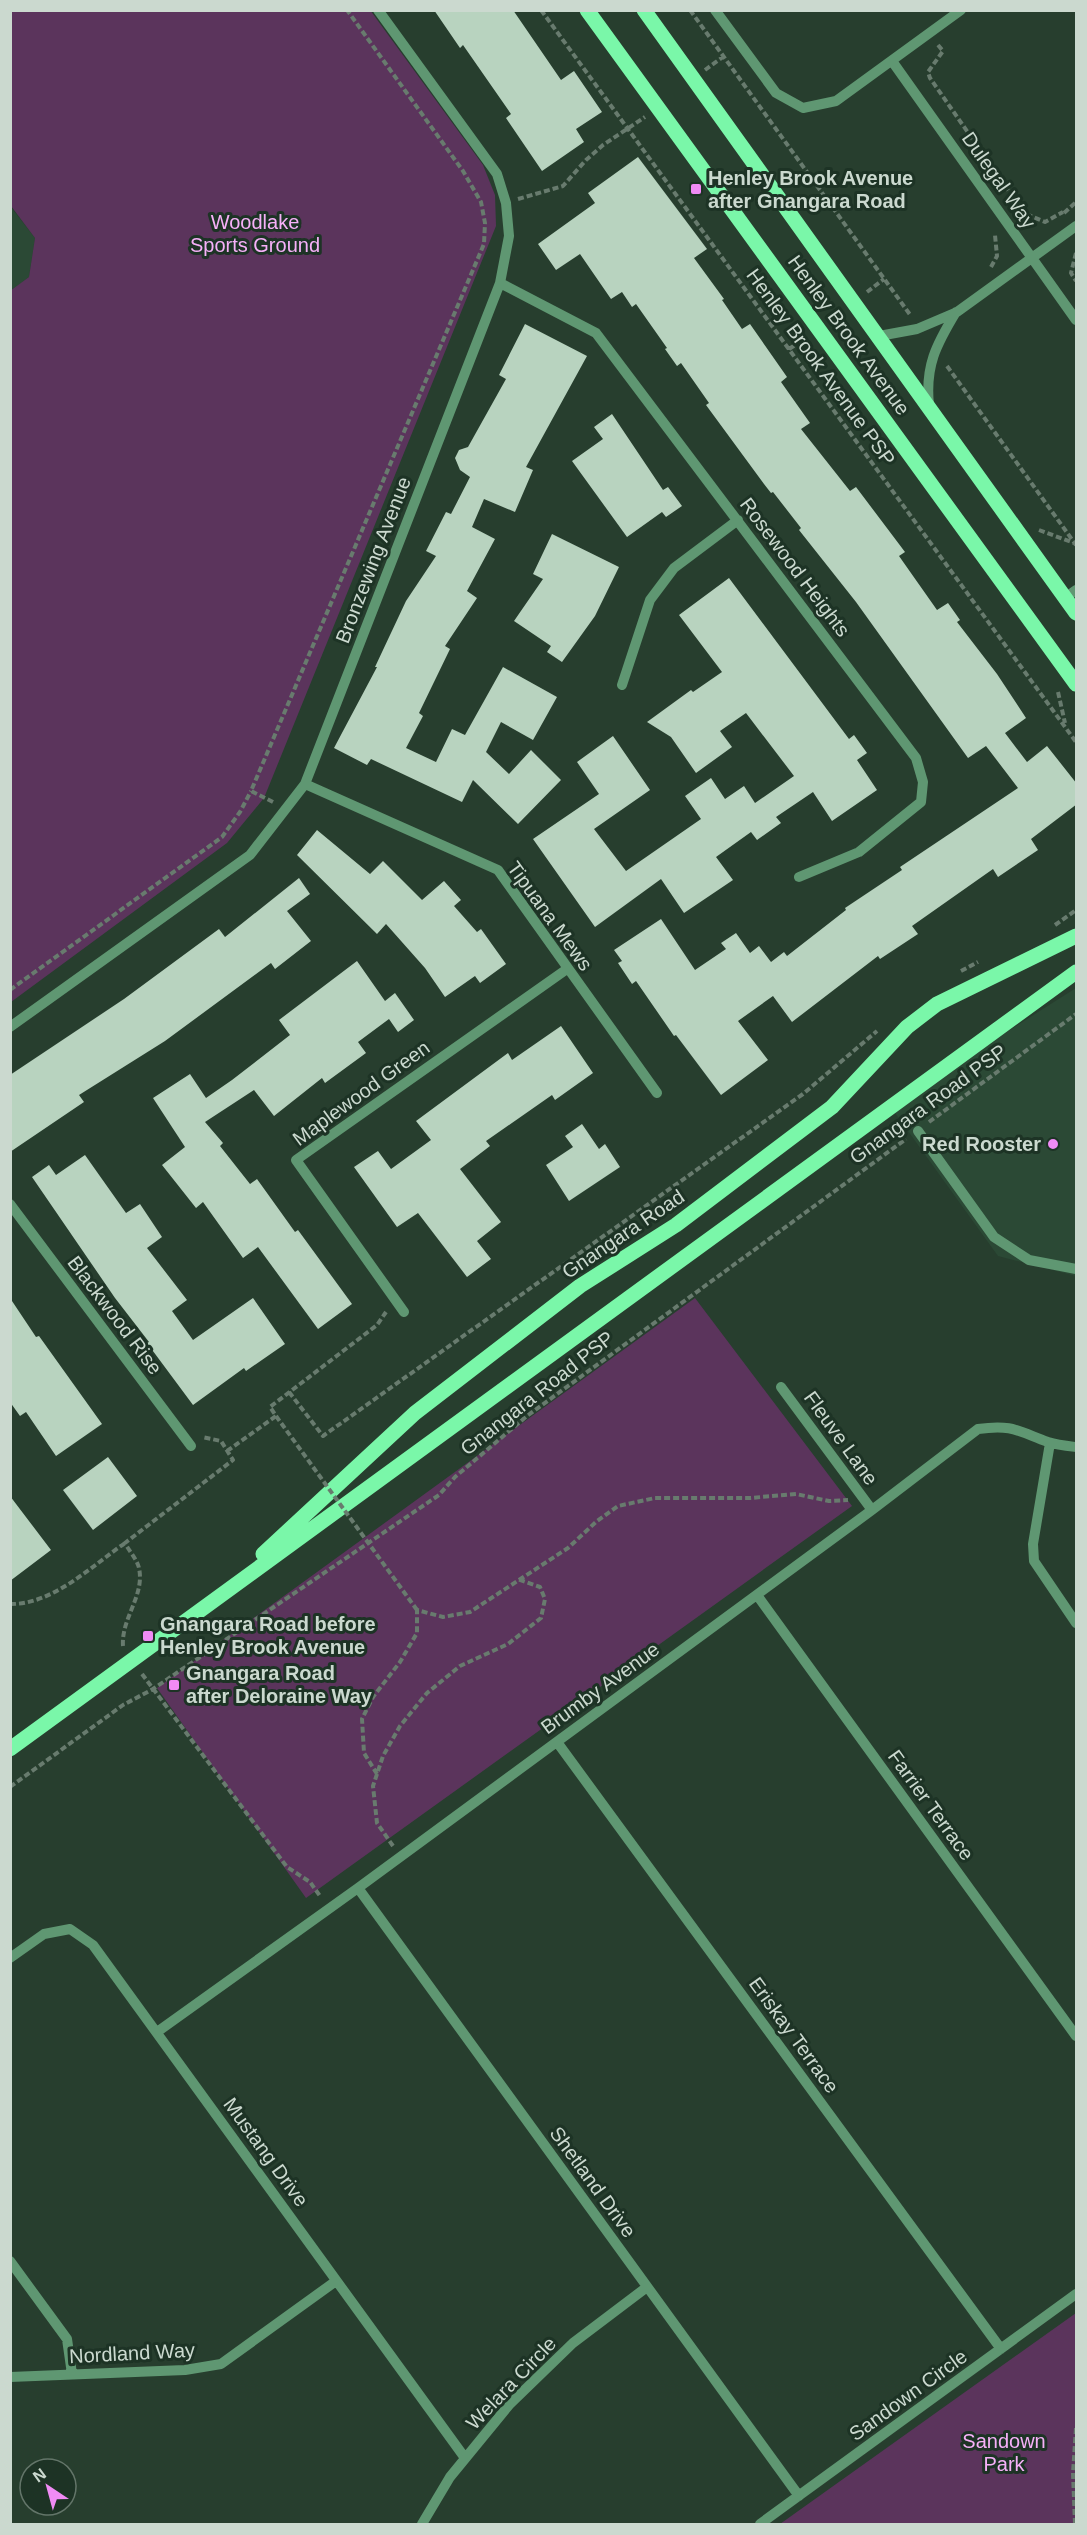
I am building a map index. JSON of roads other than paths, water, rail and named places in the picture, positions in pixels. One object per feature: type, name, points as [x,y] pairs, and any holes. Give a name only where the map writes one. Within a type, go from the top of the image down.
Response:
[{"type":"main road","name":"Henley Brook Avenue","points":[[587,10],[1077,684]]},
{"type":"main road","name":"Henley Brook Avenue","points":[[644,10],[928,405],[1071,594],[1077,613]]},
{"type":"main road","name":"Gnangara Road","points":[[215,1599],[415,1413],[580,1287],[676,1225],[832,1107],[907,1027],[937,1004],[1077,936]]},
{"type":"main road","name":"Gnangara Road","points":[[10,1749],[1077,972]]},
{"type":"street","name":"Bronzewing Avenue","points":[[10,1027],[250,855],[305,784],[500,283],[509,236],[506,203],[497,174],[378,10]]},
{"type":"street","points":[[715,10],[776,93],[803,108],[836,101],[961,10]]},
{"type":"street","name":"Dulegal Way","points":[[892,61],[1077,320]]},
{"type":"street","points":[[879,336],[920,328],[957,312],[1077,226]]},
{"type":"street","name":"Rosewood Heights","points":[[500,283],[596,333],[916,758],[923,782],[921,802],[859,852],[799,877]]},
{"type":"street","points":[[928,405],[927,386],[930,362],[957,312]]},
{"type":"street","points":[[622,685],[650,600],[674,568],[738,520]]},
{"type":"street","name":"Tipuana Mews","points":[[305,784],[498,870],[657,1093]]},
{"type":"street","name":"Maplewood Green","points":[[404,1312],[296,1160],[567,969]]},
{"type":"street","points":[[918,1131],[994,1237],[1029,1260],[1077,1269]]},
{"type":"street","name":"Blackwood Rise","points":[[10,1204],[191,1446]]},
{"type":"street","name":"Fleuve Lane","points":[[781,1387],[872,1510]]},
{"type":"street","name":"Brumby Avenue","points":[[157,2032],[401,1857],[872,1510],[978,1429],[998,1426],[1015,1428],[1050,1443],[1077,1447]]},
{"type":"street","points":[[1050,1443],[1033,1544],[1034,1561],[1077,1623]]},
{"type":"street","name":"Farrier Terrace","points":[[757,1594],[1077,2036]]},
{"type":"street","name":"Eriskay Terrace","points":[[557,1742],[1001,2349]]},
{"type":"street","name":"Shetland Drive","points":[[358,1888],[799,2496]]},
{"type":"street","name":"Mustang Drive","points":[[10,1958],[44,1934],[70,1929],[93,1944],[465,2458]]},
{"type":"street","points":[[10,2261],[67,2339],[72,2374]]},
{"type":"street","name":"Nordland Way","points":[[10,2377],[185,2370],[220,2364],[336,2281]]},
{"type":"street","name":"Welara Circle","points":[[422,2524],[450,2476],[509,2405],[573,2343],[647,2287]]},
{"type":"street","name":"Sandown Circle","points":[[760,2524],[1077,2294]]},
{"type":"place","name":"Henley Brook Avenue after Gnangara Road","points":[[696,189]]},
{"type":"place","name":"Red Rooster","points":[[1053,1144]]},
{"type":"place","name":"Gnangara Road before Henley Brook Avenue","points":[[148,1636]]},
{"type":"place","name":"Gnangara Road after Deloraine Way","points":[[174,1685]]},
{"type":"park label","name":"Woodlake Sports Ground","points":[[255,234]]},
{"type":"park label","name":"Sandown Park","points":[[1004,2452]]}]
